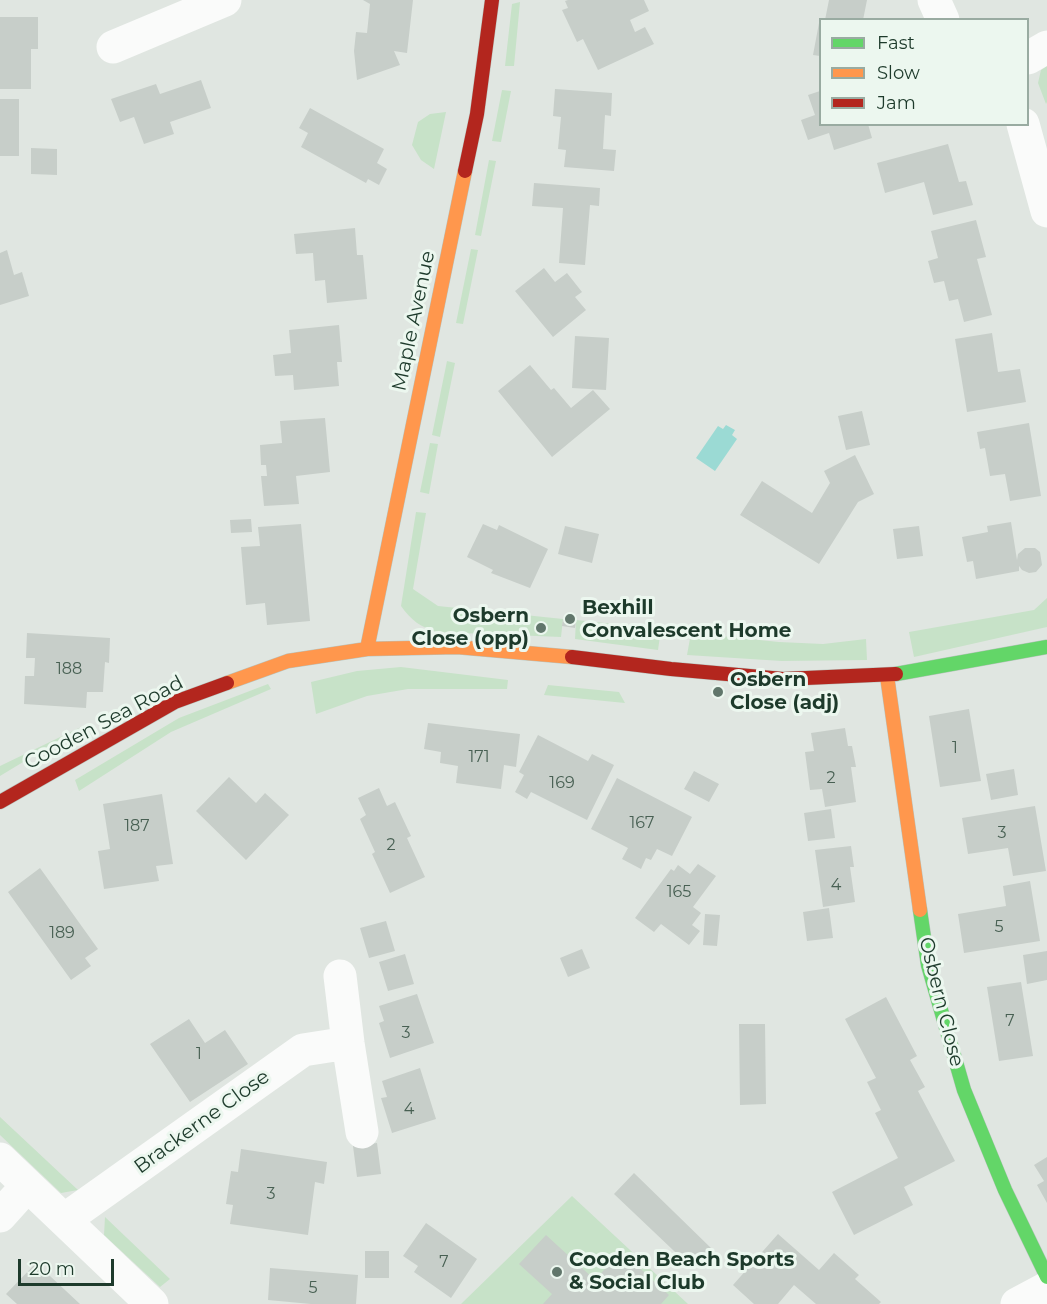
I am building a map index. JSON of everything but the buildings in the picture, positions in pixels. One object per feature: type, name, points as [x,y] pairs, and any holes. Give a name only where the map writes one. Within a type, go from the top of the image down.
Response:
[{"type":"street","points":[[113,47],[225,0]]},
{"type":"street","name":"Maple Avenue","points":[[367,649],[477,114],[492,0]]},
{"type":"street","points":[[934,0],[942,18]]},
{"type":"street","points":[[1029,57],[1047,47]]},
{"type":"street","points":[[1024,126],[1047,211]]},
{"type":"street","name":"Cooden Sea Road","points":[[0,802],[175,702],[288,661],[367,649],[457,647],[549,654],[671,669],[783,679],[887,676],[1047,647]]},
{"type":"street","name":"Osbern Close","points":[[887,676],[928,965],[964,1090],[1005,1190],[1047,1277]]},
{"type":"street","points":[[340,976],[362,1132]]},
{"type":"street","name":"Brackerne Close","points":[[64,1220],[303,1050],[348,1043]]},
{"type":"street","points":[[0,1159],[152,1304]]},
{"type":"street","points":[[0,1216],[27,1186]]},
{"type":"street","points":[[1017,1304],[1047,1288]]},
{"type":"green space","points":[[520,2],[514,66],[505,66],[512,4]]},
{"type":"green space","points":[[1047,66],[1046,104],[1038,83],[1041,70]]},
{"type":"green space","points":[[502,90],[511,91],[501,142],[492,141]]},
{"type":"green space","points":[[446,112],[434,169],[421,160],[412,145],[418,122],[430,114]]},
{"type":"green space","points":[[489,160],[496,161],[481,236],[475,235]]},
{"type":"green space","points":[[471,249],[478,250],[463,324],[456,323]]},
{"type":"green space","points":[[447,361],[455,363],[440,437],[432,435]]},
{"type":"green space","points":[[430,443],[438,444],[429,494],[420,492]]},
{"type":"green space","points":[[416,512],[426,513],[413,589],[438,606],[563,619],[561,637],[437,632],[412,619],[401,606]]},
{"type":"green space","points":[[1047,598],[1047,627],[914,657],[909,632],[1034,610]]},
{"type":"green space","points":[[576,620],[661,629],[658,650],[575,639]]},
{"type":"green space","points":[[691,633],[823,644],[866,639],[867,660],[782,661],[687,655]]},
{"type":"green space","points":[[401,667],[508,680],[507,689],[408,689],[367,696],[316,714],[311,682],[357,671]]},
{"type":"green space","points":[[268,684],[271,689],[171,732],[79,791],[75,780],[179,718]]},
{"type":"green space","points":[[548,685],[619,692],[625,703],[544,695]]},
{"type":"green space","points":[[81,727],[0,776],[0,766]]},
{"type":"green space","points":[[0,1117],[78,1190],[61,1193],[0,1135]]},
{"type":"green space","points":[[572,1196],[688,1304],[461,1304]]},
{"type":"green space","points":[[105,1217],[170,1279],[160,1287],[104,1235]]},
{"type":"water","points":[[726,425],[735,430],[732,435],[737,439],[715,471],[696,458],[718,426],[723,429]]},
{"type":"traffic: fast","points":[[896,674],[1047,647]]},
{"type":"traffic: fast","points":[[920,910],[928,965],[964,1090],[1005,1190],[1047,1277]]},
{"type":"traffic: slow","points":[[367,649],[465,171]]},
{"type":"traffic: slow","points":[[227,683],[288,661],[367,649],[457,647],[572,657]]},
{"type":"traffic: slow","points":[[887,676],[920,910]]},
{"type":"traffic: jam","points":[[465,171],[477,114],[492,0]]},
{"type":"traffic: jam","points":[[572,657],[783,679],[896,674]]},
{"type":"traffic: jam","points":[[0,802],[175,702],[227,683]]},
{"type":"place","name":"Bexhill Convalescent Home","points":[[570,619]]},
{"type":"place","name":"Osbern Close (opp)","points":[[541,628]]},
{"type":"place","name":"Osbern Close (adj)","points":[[718,692]]},
{"type":"place","name":"Cooden Beach Sports & Social Club","points":[[557,1272]]}]
